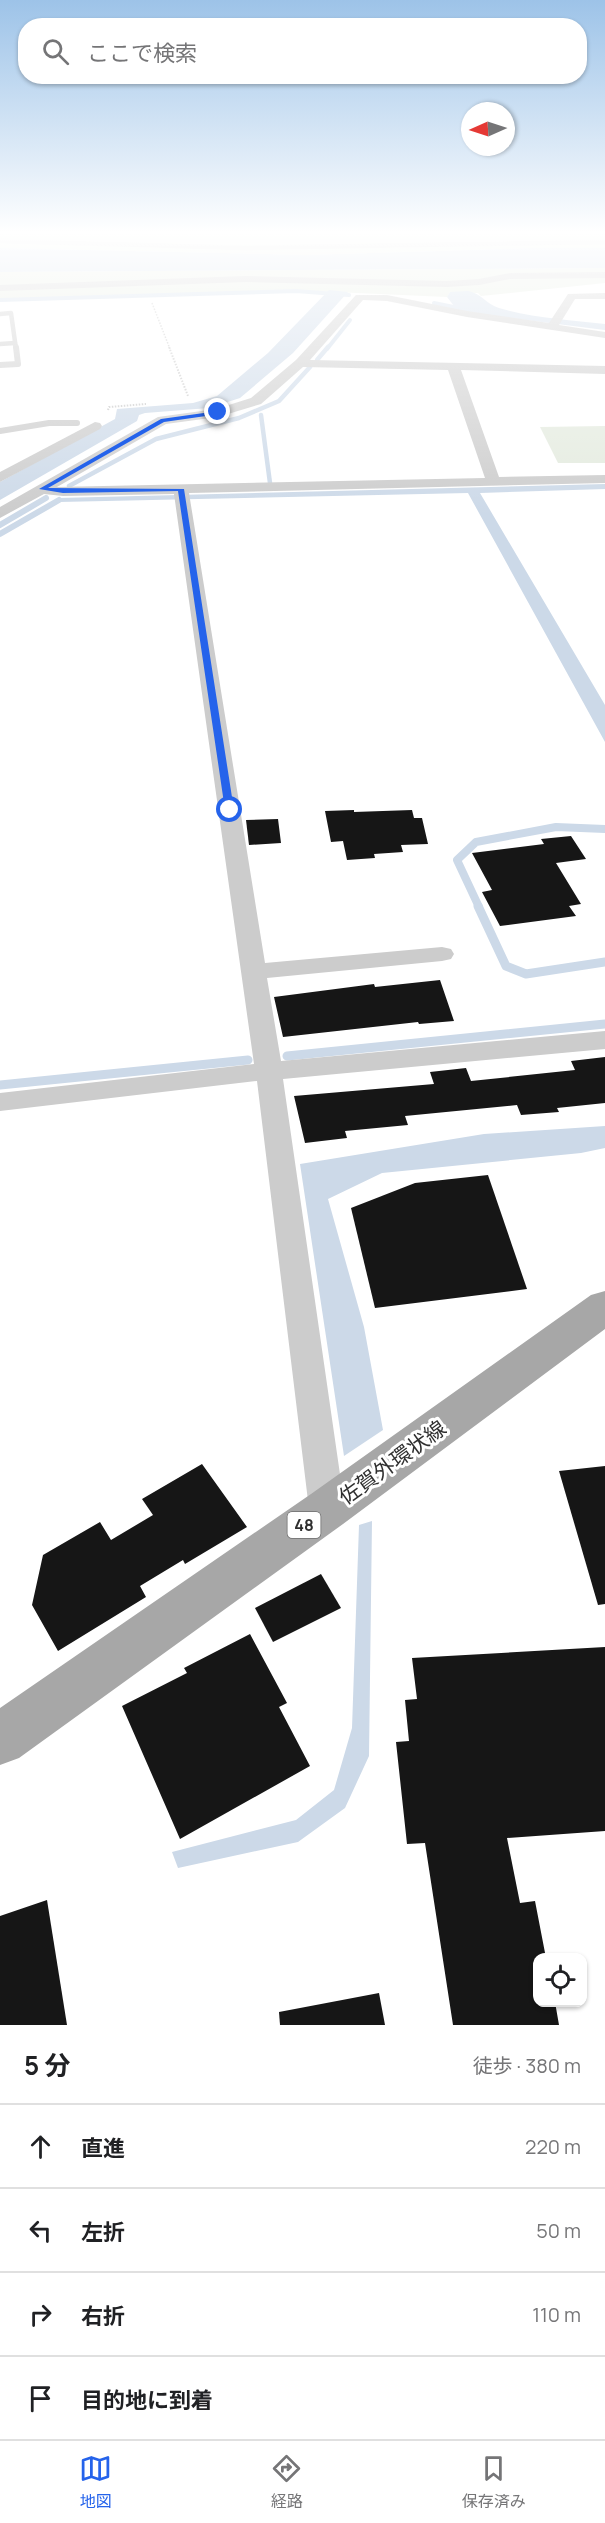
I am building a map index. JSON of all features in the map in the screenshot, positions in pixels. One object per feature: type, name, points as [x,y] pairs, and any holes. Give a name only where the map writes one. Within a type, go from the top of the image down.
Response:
[{"type":"main road","name":"佐賀外環状線","points":[[0,1739],[327,1509],[605,1306]]},
{"type":"street","points":[[0,478],[114,430],[218,412],[255,401],[300,363],[332,328]]},
{"type":"street","points":[[576,328],[605,335]]},
{"type":"street","points":[[300,363],[605,370]]},
{"type":"street","points":[[453,366],[493,482]]},
{"type":"street","points":[[77,423],[114,430]]},
{"type":"street","points":[[0,513],[42,489],[114,430]]},
{"type":"street","points":[[42,489],[63,492],[181,494],[605,479]]},
{"type":"street","points":[[181,494],[269,1071],[327,1509]]},
{"type":"street","points":[[254,972],[442,954]]},
{"type":"street","points":[[0,1102],[269,1071],[605,1041]]},
{"type":"lane","points":[[0,365],[18,364],[13,328]]},
{"type":"lane","points":[[0,344],[15,343]]},
{"type":"lane","points":[[0,431],[37,427],[60,420],[77,423]]},
{"type":"path","points":[[161,328],[188,396]]},
{"type":"path","points":[[114,430],[107,417],[109,407],[156,403]]},
{"type":"shaded area","points":[[605,426],[605,463],[558,463],[540,427]]},
{"type":"water","points":[[293,328],[316,328],[293,353],[240,398],[209,408],[139,415],[137,421],[0,500],[0,482],[115,419],[117,409],[193,403],[217,396],[268,353]]},
{"type":"water","points":[[605,484],[605,489],[480,493],[605,705],[605,742],[468,493],[59,502],[59,498]]},
{"type":"water","points":[[605,1126],[605,1148],[581,1153],[382,1173],[328,1199],[364,1327],[383,1430],[344,1456],[300,1164],[484,1134]]},
{"type":"water","points":[[372,1521],[369,1756],[345,1808],[298,1842],[178,1868],[172,1852],[296,1820],[334,1790],[352,1728],[359,1525]]},
{"type":"building","points":[[354,810],[354,812],[412,810],[414,818],[422,818],[428,844],[401,845],[403,852],[374,854],[375,858],[347,860],[343,841],[331,842],[325,811]]},
{"type":"building","points":[[278,819],[281,843],[249,845],[246,820]]},
{"type":"building","points":[[571,836],[586,859],[556,863],[581,904],[569,906],[576,916],[500,926],[482,892],[492,890],[472,853],[544,844],[541,839]]},
{"type":"building","points":[[440,980],[454,1021],[419,1024],[418,1022],[283,1037],[274,997],[374,984],[375,987]]},
{"type":"building","points":[[605,1057],[605,1103],[557,1108],[559,1112],[521,1115],[517,1105],[405,1116],[408,1125],[345,1131],[347,1138],[305,1143],[294,1096],[434,1084],[430,1072],[466,1068],[471,1081],[575,1070],[571,1061]]},
{"type":"building","points":[[488,1175],[527,1289],[375,1308],[351,1208],[415,1183]]},
{"type":"building","points":[[202,1464],[247,1527],[185,1564],[183,1560],[140,1586],[146,1597],[58,1651],[32,1605],[43,1555],[100,1522],[111,1540],[153,1515],[142,1499]]},
{"type":"building","points":[[605,1466],[605,1604],[598,1605],[559,1471]]},
{"type":"building","points":[[321,1574],[341,1608],[273,1642],[255,1608]]},
{"type":"building","points":[[250,1634],[287,1703],[279,1707],[310,1766],[180,1839],[122,1706],[187,1673],[184,1668]]},
{"type":"building","points":[[605,1647],[605,1831],[507,1838],[520,1903],[535,1901],[545,1953],[533,1953],[533,2007],[556,2007],[559,2025],[453,2025],[425,1843],[407,1844],[396,1742],[409,1741],[405,1700],[417,1699],[412,1658]]},
{"type":"building","points":[[47,1900],[67,2025],[0,2025],[0,1916]]},
{"type":"building","points":[[379,1993],[385,2025],[280,2025],[279,2012]]},
{"type":"waterway","points":[[327,349],[344,328]]},
{"type":"waterway","points":[[601,328],[605,328]]},
{"type":"waterway","points":[[317,360],[328,347]]},
{"type":"waterway","points":[[69,486],[156,439],[239,418],[279,401],[310,367]]},
{"type":"waterway","points":[[261,415],[270,483]]},
{"type":"waterway","points":[[0,525],[46,498]]},
{"type":"waterway","points":[[0,534],[59,500]]},
{"type":"waterway","points":[[479,907],[457,860],[476,842],[556,827],[605,829]]},
{"type":"waterway","points":[[478,906],[506,966],[526,974],[605,962]]},
{"type":"waterway","points":[[287,1056],[605,1024]]},
{"type":"waterway","points":[[0,1085],[248,1060]]},
{"type":"route","points":[[218,412],[163,420],[42,489],[63,492],[181,489],[230,810]]}]
